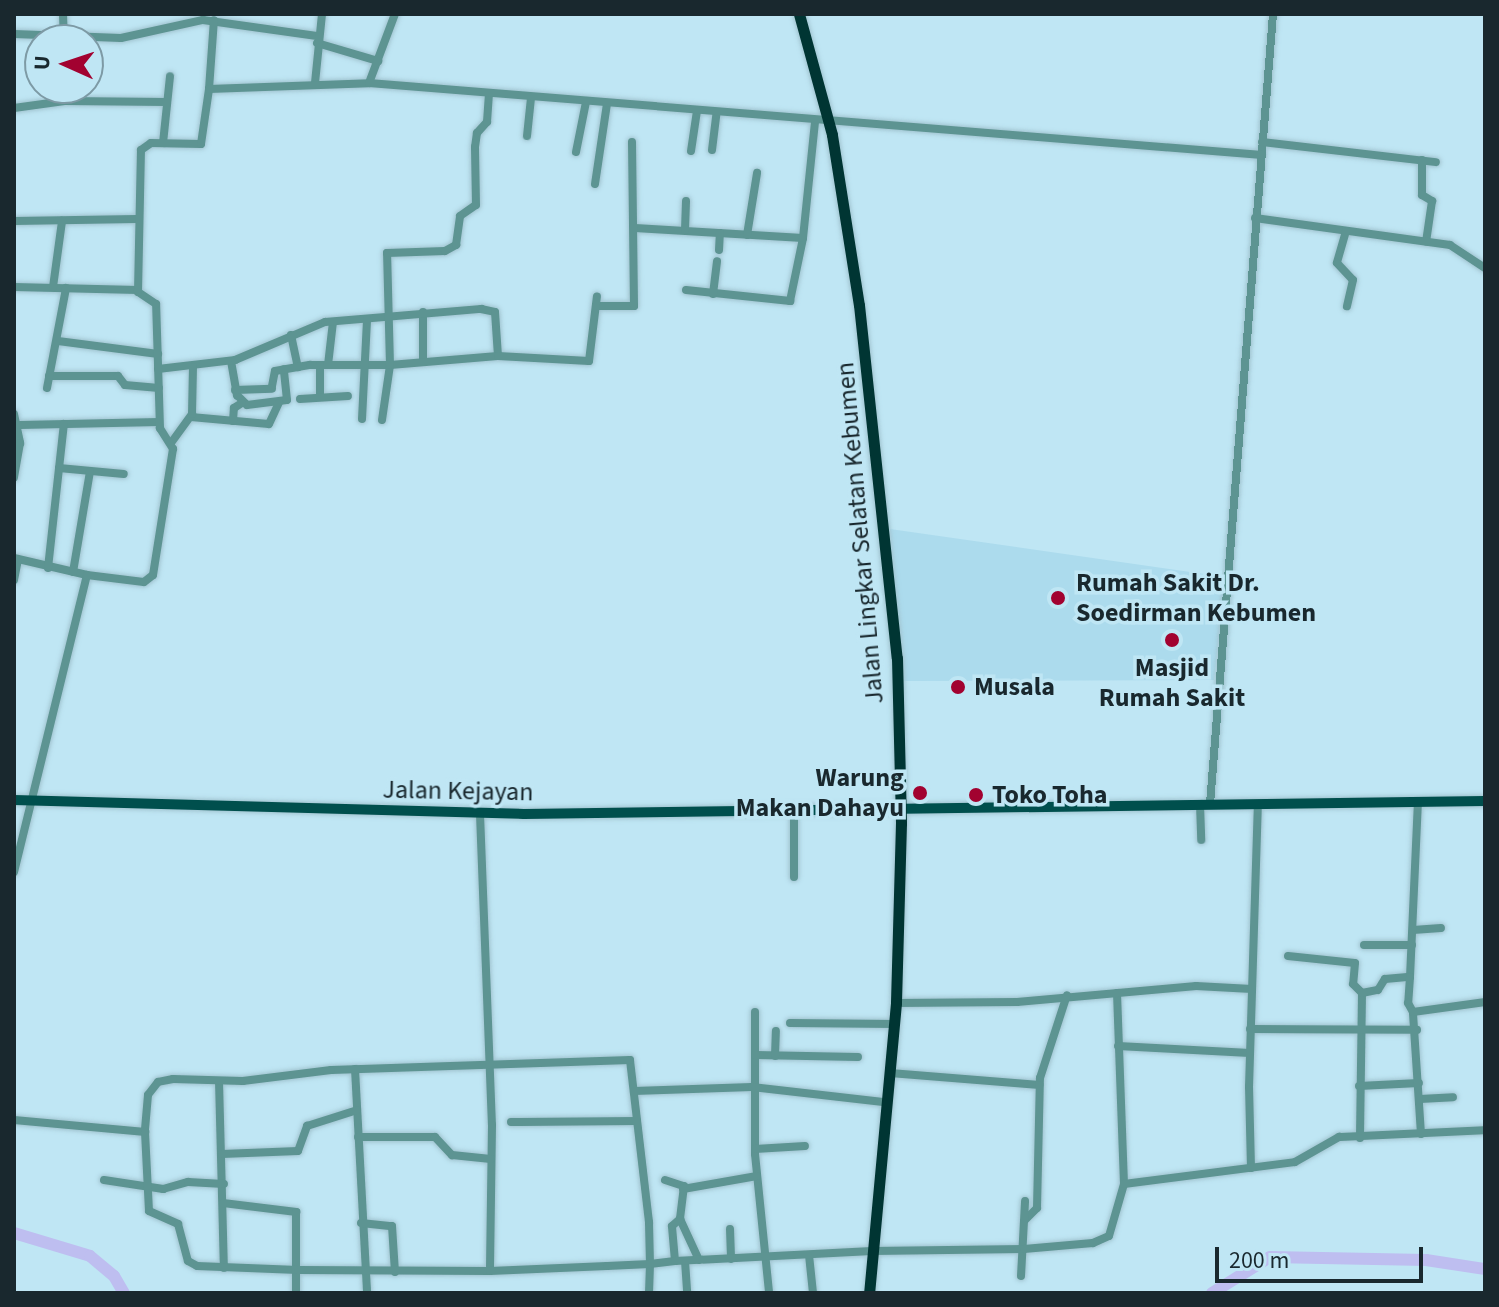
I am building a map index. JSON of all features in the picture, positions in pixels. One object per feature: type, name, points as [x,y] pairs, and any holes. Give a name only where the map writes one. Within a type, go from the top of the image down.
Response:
[{"type":"highway","name":"Jalan Lingkar Selatan Kebumen","points":[[799,14],[828,122],[859,305],[891,566],[901,807],[896,1003],[890,1073],[883,1102],[869,1293]]},
{"type":"main road","name":"Jalan Kejayan","points":[[14,800],[31,803],[480,814],[1485,801]]},
{"type":"street","points":[[315,83],[322,14]]},
{"type":"street","points":[[369,83],[395,14]]},
{"type":"street","points":[[1201,840],[1273,14]]},
{"type":"street","points":[[104,38],[121,38],[214,20],[237,19],[317,40],[378,61]]},
{"type":"street","points":[[138,290],[137,219],[141,150],[149,143],[201,144],[214,20]]},
{"type":"street","points":[[163,143],[170,76]]},
{"type":"street","points":[[209,89],[369,83],[1262,155]]},
{"type":"street","points":[[382,420],[390,365],[386,315],[387,253],[450,249],[457,242],[460,216],[475,207],[475,147],[477,133],[487,122],[489,95]]},
{"type":"street","points":[[527,136],[531,98]]},
{"type":"street","points":[[104,101],[167,102]]},
{"type":"street","points":[[576,152],[586,102]]},
{"type":"street","points":[[14,108],[43,104]]},
{"type":"street","points":[[595,184],[607,104]]},
{"type":"street","points":[[691,151],[697,111]]},
{"type":"street","points":[[712,150],[717,112]]},
{"type":"street","points":[[686,290],[789,302],[803,238],[815,121]]},
{"type":"street","points":[[596,306],[633,309],[635,228],[632,142]]},
{"type":"street","points":[[1262,142],[1436,162]]},
{"type":"street","points":[[1422,160],[1422,195],[1432,201],[1426,242]]},
{"type":"street","points":[[747,235],[757,173]]},
{"type":"street","points":[[685,230],[686,201]]},
{"type":"street","points":[[1255,218],[1458,247],[1485,268]]},
{"type":"street","points":[[14,221],[137,219]]},
{"type":"street","points":[[53,287],[62,221]]},
{"type":"street","points":[[635,228],[803,238]]},
{"type":"street","points":[[1346,231],[1337,263],[1353,280],[1347,306]]},
{"type":"street","points":[[719,250],[720,233]]},
{"type":"street","points":[[713,294],[717,261]]},
{"type":"street","points":[[14,287],[138,290],[156,304],[159,422],[171,443]]},
{"type":"street","points":[[47,388],[66,288]]},
{"type":"street","points":[[235,390],[259,392],[272,388],[274,373],[298,367],[390,365],[498,356],[589,361],[597,296]]},
{"type":"street","points":[[158,369],[231,361],[291,335],[333,322],[423,312],[494,310],[498,356]]},
{"type":"street","points":[[423,312],[423,361]]},
{"type":"street","points":[[362,419],[367,319]]},
{"type":"street","points":[[320,396],[333,322]]},
{"type":"street","points":[[291,335],[298,367]]},
{"type":"street","points":[[58,341],[158,354]]},
{"type":"street","points":[[231,361],[235,390],[242,403]]},
{"type":"street","points":[[14,580],[16,559],[87,575],[150,581],[171,443],[191,417],[193,367]]},
{"type":"street","points":[[233,421],[234,408],[242,403],[259,406],[287,400],[284,369]]},
{"type":"street","points":[[49,376],[118,376],[125,385],[159,388]]},
{"type":"street","points":[[259,392],[259,406]]},
{"type":"street","points":[[300,399],[348,396]]},
{"type":"street","points":[[191,417],[272,423],[279,403]]},
{"type":"street","points":[[14,414],[20,425],[14,477]]},
{"type":"street","points":[[20,425],[159,422]]},
{"type":"street","points":[[48,568],[64,424]]},
{"type":"street","points":[[59,468],[124,474]]},
{"type":"street","points":[[73,572],[90,471]]},
{"type":"street","points":[[14,872],[87,575]]},
{"type":"street","points":[[1418,803],[1408,1003],[1417,1030],[1421,1134]]},
{"type":"street","points":[[1251,1168],[1250,1029],[1258,804]]},
{"type":"street","points":[[794,809],[794,877]]},
{"type":"street","points":[[480,814],[491,1159],[490,1271]]},
{"type":"street","points":[[1413,930],[1441,928]]},
{"type":"street","points":[[1364,945],[1412,945]]},
{"type":"street","points":[[1288,956],[1353,962],[1353,984],[1361,997],[1360,1138]]},
{"type":"street","points":[[1361,997],[1378,990],[1385,979],[1410,977]]},
{"type":"street","points":[[896,1003],[1017,1002],[1067,995],[1196,986],[1252,989]]},
{"type":"street","points":[[649,1293],[650,1264],[631,1063],[355,1069],[219,1081],[158,1082],[148,1095],[145,1132],[149,1211],[178,1224],[188,1261],[224,1268],[365,1272],[490,1271],[650,1264],[699,1260],[767,1258],[872,1251],[1056,1247],[1106,1239],[1122,1204],[1124,1184],[1117,993]]},
{"type":"street","points":[[1025,1220],[1037,1208],[1040,1085],[1067,995]]},
{"type":"street","points":[[1413,1012],[1485,1002]]},
{"type":"street","points":[[755,1012],[755,1149],[769,1293]]},
{"type":"street","points":[[790,1023],[895,1024]]},
{"type":"street","points":[[1250,1029],[1417,1030]]},
{"type":"street","points":[[775,1056],[776,1031]]},
{"type":"street","points":[[1118,1046],[1250,1053]]},
{"type":"street","points":[[755,1055],[858,1057]]},
{"type":"street","points":[[355,1069],[367,1293]]},
{"type":"street","points":[[890,1073],[1040,1085]]},
{"type":"street","points":[[219,1081],[224,1268]]},
{"type":"street","points":[[1359,1086],[1419,1083]]},
{"type":"street","points":[[634,1091],[754,1087],[883,1102]]},
{"type":"street","points":[[1420,1099],[1453,1097]]},
{"type":"street","points":[[222,1154],[298,1151],[307,1126],[357,1110]]},
{"type":"street","points":[[14,1120],[145,1132]]},
{"type":"street","points":[[511,1122],[637,1121]]},
{"type":"street","points":[[1124,1184],[1305,1158],[1339,1137],[1485,1130]]},
{"type":"street","points":[[358,1137],[435,1137],[452,1155],[491,1159]]},
{"type":"street","points":[[755,1149],[805,1146]]},
{"type":"street","points":[[665,1180],[683,1189],[757,1176]]},
{"type":"street","points":[[104,1180],[148,1187],[224,1184]]},
{"type":"street","points":[[683,1189],[680,1219],[699,1260]]},
{"type":"street","points":[[1021,1276],[1025,1201]]},
{"type":"street","points":[[223,1203],[296,1212],[296,1293]]},
{"type":"street","points":[[680,1219],[672,1226],[687,1293]]},
{"type":"street","points":[[361,1223],[392,1226],[395,1272]]},
{"type":"street","points":[[730,1229],[731,1259]]},
{"type":"street","points":[[809,1255],[813,1293]]},
{"type":"shaded area","name":"Rumah Sakit Dr. Soedirman Kebumen","points":[[890,529],[1225,577],[1214,680],[901,681]]},
{"type":"waterway","points":[[14,1233],[90,1256],[114,1276],[124,1293]]},
{"type":"waterway","points":[[1212,1293],[1270,1257],[1426,1260],[1485,1269]]},
{"type":"place","name":"Rumah Sakit Dr. Soedirman Kebumen","points":[[1058,598]]},
{"type":"place","name":"Masjid Rumah Sakit","points":[[1172,640]]},
{"type":"place","name":"Musala","points":[[958,687]]},
{"type":"place","name":"Warung Makan Dahayu","points":[[920,793]]},
{"type":"place","name":"Toko Toha","points":[[976,795]]}]
